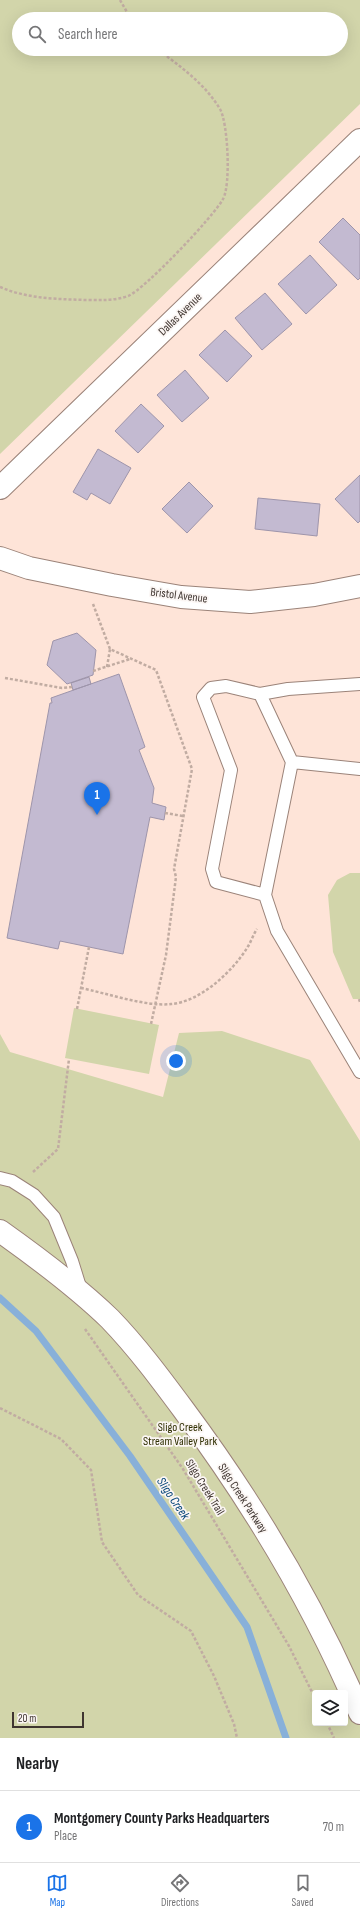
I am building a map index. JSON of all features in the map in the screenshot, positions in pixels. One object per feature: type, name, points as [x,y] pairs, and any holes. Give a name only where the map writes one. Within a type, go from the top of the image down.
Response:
[{"type":"street","name":"Dallas Avenue","points":[[0,488],[360,140]]},
{"type":"street","name":"Bristol Avenue","points":[[0,558],[29,568],[181,597],[250,602],[314,595],[360,586]]},
{"type":"street","name":"Sligo Creek Parkway","points":[[0,1231],[57,1272],[82,1293],[138,1349],[238,1487],[351,1673],[360,1713]]},
{"type":"lane","points":[[265,895],[216,882],[212,869],[231,770],[203,697],[211,688],[226,686],[260,694],[288,689],[360,684]]},
{"type":"lane","points":[[260,694],[292,762],[265,895],[277,931],[360,1072]]},
{"type":"lane","points":[[292,762],[360,769]]},
{"type":"lane","points":[[0,1178],[12,1181],[34,1195],[54,1217],[72,1261],[82,1293]]},
{"type":"path","points":[[120,0],[127,12]]},
{"type":"path","points":[[0,288],[15,294],[48,299],[116,300],[130,295],[210,218],[224,198],[227,135],[221,110],[209,94],[190,74],[166,56]]},
{"type":"path","points":[[96,582],[93,606],[110,649],[107,667]]},
{"type":"path","points":[[110,649],[156,670],[192,768],[174,869],[176,877],[166,955],[151,1024]]},
{"type":"path","points":[[93,671],[130,658]]},
{"type":"path","points":[[5,678],[62,688],[72,687]]},
{"type":"path","points":[[165,813],[183,816]]},
{"type":"path","points":[[81,988],[155,1003],[170,1004],[188,1001],[210,987],[227,971],[246,949],[262,922],[272,916]]},
{"type":"path","points":[[76,1009],[89,947]]},
{"type":"path","points":[[19,1185],[58,1149],[69,1059]]},
{"type":"path","name":"Sligo Creek Trail","points":[[81,1325],[184,1469],[289,1646],[312,1692]]},
{"type":"path","points":[[0,1408],[60,1439],[91,1470],[102,1542],[138,1595],[191,1631],[214,1676],[234,1724],[237,1738]]},
{"type":"path","points":[[328,1726],[334,1738]]},
{"type":"green space","points":[[0,0],[360,0],[360,104],[0,454]]},
{"type":"green space","points":[[350,873],[360,873],[360,999],[353,999],[333,952],[328,895],[337,880]]},
{"type":"green space","points":[[74,1008],[159,1025],[149,1074],[65,1058]]},
{"type":"green space","name":"Sligo Creek Stream Valley Park","points":[[222,1031],[310,1060],[360,1141],[360,1738],[0,1738],[0,1034],[10,1052],[163,1097],[179,1033]]},
{"type":"building","points":[[343,218],[360,235],[360,278],[358,280],[319,242]]},
{"type":"building","points":[[310,255],[337,285],[306,314],[278,284]]},
{"type":"building","points":[[265,293],[292,324],[262,350],[235,318]]},
{"type":"building","points":[[225,330],[252,356],[227,382],[199,355]]},
{"type":"building","points":[[185,370],[209,398],[182,422],[157,395]]},
{"type":"building","points":[[141,404],[164,426],[138,453],[115,431]]},
{"type":"building","points":[[98,449],[131,468],[110,504],[91,493],[87,500],[73,492]]},
{"type":"building","points":[[360,475],[360,521],[358,523],[335,499]]},
{"type":"building","points":[[189,482],[213,506],[187,533],[162,509]]},
{"type":"building","points":[[258,498],[320,504],[317,536],[255,529]]},
{"type":"building","points":[[77,633],[96,650],[93,675],[67,684],[47,665],[53,641]]},
{"type":"building","points":[[119,674],[145,747],[139,750],[154,788],[152,803],[166,807],[164,820],[150,817],[123,954],[60,941],[58,949],[7,938],[50,703],[52,703],[51,698]]},
{"type":"building","points":[[89,677],[91,684],[73,690],[71,683]]},
{"type":"waterway","name":"Sligo Creek","points":[[0,1298],[36,1331],[130,1456],[247,1627],[286,1738]]},
{"type":"place","name":"Montgomery County Parks Headquarters","points":[[97,815]]}]
